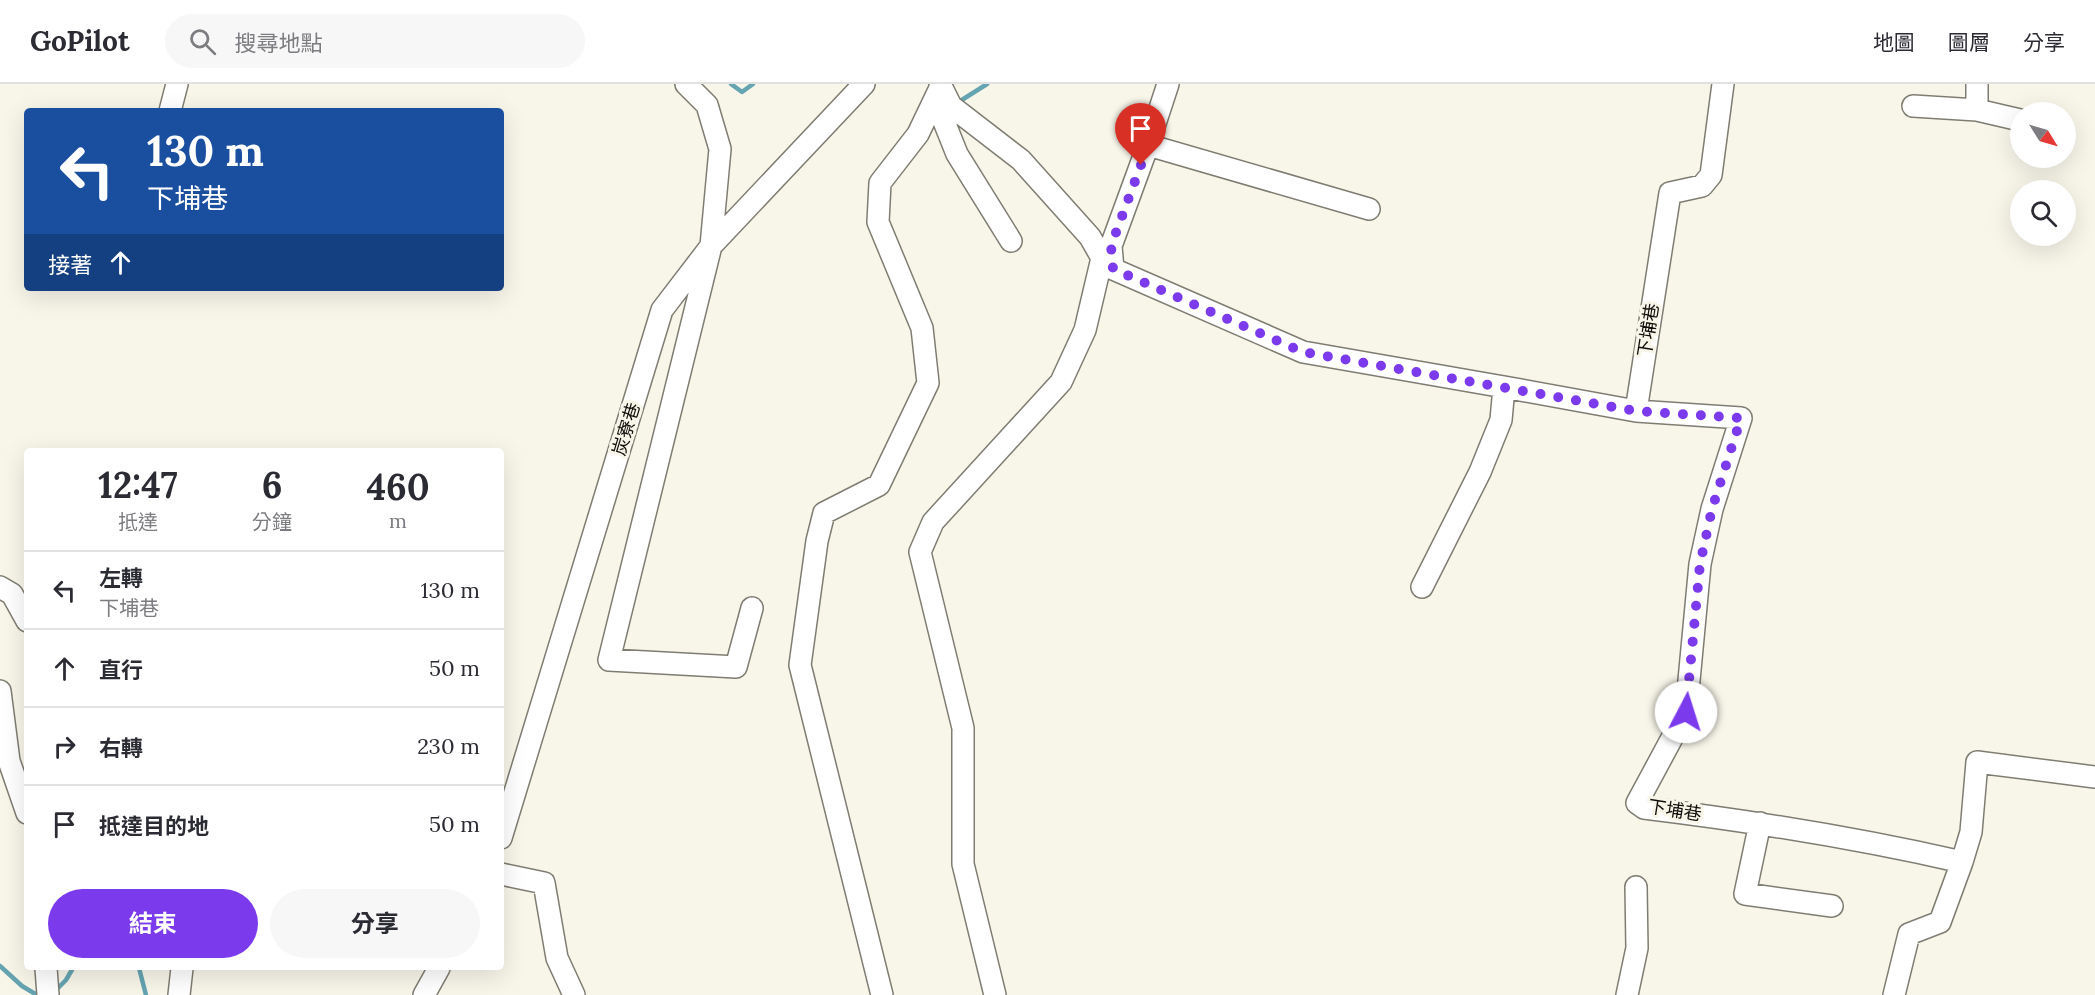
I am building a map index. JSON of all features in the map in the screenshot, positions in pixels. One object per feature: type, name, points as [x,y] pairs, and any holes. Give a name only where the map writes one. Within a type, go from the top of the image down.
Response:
[{"type":"street","points":[[171,108],[177,84]]},
{"type":"street","points":[[686,84],[707,105],[720,149],[711,246],[609,660],[736,667],[752,608]]},
{"type":"street","name":"炭寮巷","points":[[504,828],[662,310],[711,246],[864,84]]},
{"type":"street","points":[[1168,84],[1111,246],[1113,269],[1303,352],[1636,411]]},
{"type":"street","name":"下埔巷","points":[[1723,84],[1711,175],[1702,186],[1670,193],[1636,411],[1741,418],[1712,509],[1700,564],[1686,712],[1637,803],[1644,808],[1761,823],[1893,846],[1962,862]]},
{"type":"street","points":[[1977,84],[1977,110]]},
{"type":"street","points":[[940,85],[951,106],[1021,160],[1090,237],[1102,258],[1085,330],[1061,382],[933,522],[920,552],[963,728],[963,864],[995,995]]},
{"type":"street","points":[[882,995],[800,665],[817,541],[824,513],[879,485],[928,382],[922,328],[878,222],[880,183],[918,134],[940,85]]},
{"type":"street","points":[[951,106],[940,114],[957,154],[1011,241]]},
{"type":"street","points":[[1912,106],[1977,110],[2010,118]]},
{"type":"street","points":[[1148,145],[1370,209]]},
{"type":"street","points":[[1422,587],[1480,472],[1501,420],[1504,387]]},
{"type":"street","points":[[0,587],[12,594],[24,616]]},
{"type":"street","points":[[0,691],[9,761],[24,804]]},
{"type":"street","points":[[1894,995],[1909,934],[1940,922],[1962,862],[1971,832],[1977,762],[2095,777]]},
{"type":"street","points":[[1761,823],[1745,894],[1832,906]]},
{"type":"street","points":[[504,875],[544,883],[557,958],[574,995]]},
{"type":"street","points":[[1627,995],[1636,948],[1636,887]]},
{"type":"street","points":[[46,970],[48,995]]},
{"type":"street","points":[[179,995],[182,970]]},
{"type":"street","points":[[424,995],[438,970]]},
{"type":"waterway","points":[[731,84],[742,92],[753,84]]},
{"type":"waterway","points":[[957,103],[987,84]]},
{"type":"waterway","points":[[0,966],[22,986],[37,995]]},
{"type":"waterway","points":[[55,991],[72,970]]},
{"type":"waterway","points":[[140,970],[146,995]]},
{"type":"route","points":[[1141,165],[1111,246],[1113,269],[1303,352],[1636,411],[1741,418],[1712,509],[1700,564],[1686,712]]}]
